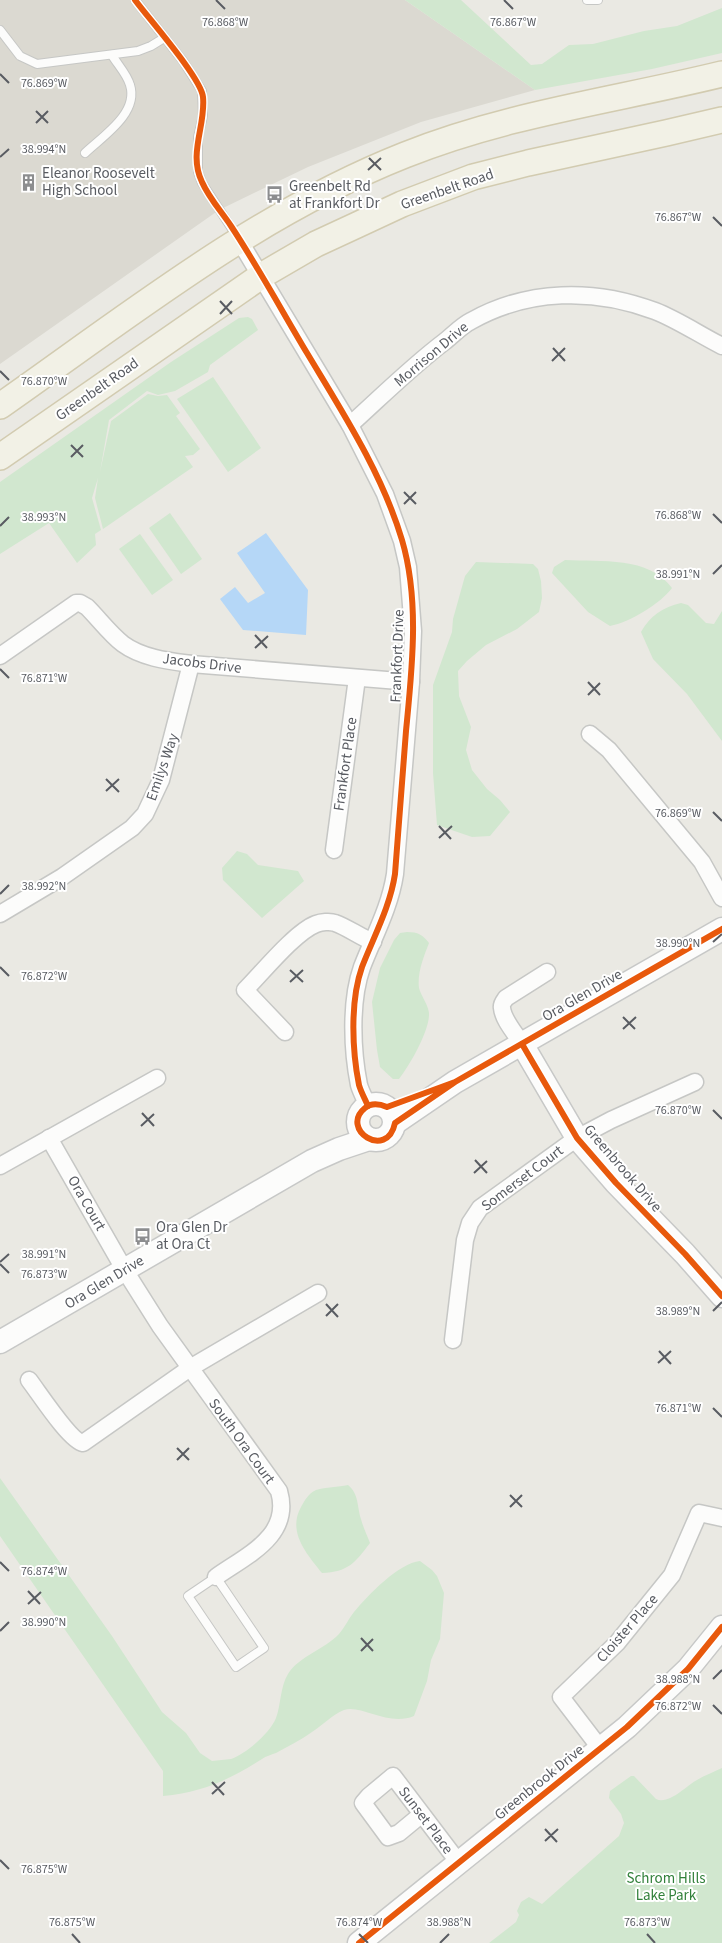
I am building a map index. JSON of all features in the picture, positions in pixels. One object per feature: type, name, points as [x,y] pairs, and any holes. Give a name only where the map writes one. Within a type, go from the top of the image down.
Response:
[{"type":"main road","points":[[0,406],[239,240],[332,189],[404,156],[466,133],[537,114],[722,74]]},
{"type":"main road","name":"Greenbelt Road","points":[[0,457],[261,276],[316,244],[366,220],[473,177],[528,162],[666,134],[722,120]]},
{"type":"street","name":"Frankfort Drive","points":[[239,240],[350,425],[385,494],[402,541],[408,567],[412,604],[410,682],[395,874],[392,892],[362,969],[354,1014],[356,1057],[360,1086],[375,1120]]},
{"type":"street","name":"Morrison Drive","points":[[350,425],[429,354],[469,322],[506,304],[534,297],[560,295],[595,296],[615,300],[655,311],[722,346]]},
{"type":"street","name":"Jacobs Drive","points":[[0,656],[76,603],[80,603],[87,607],[123,644],[166,661],[410,682]]},
{"type":"street","name":"Emilys Way","points":[[0,914],[77,866],[132,828],[145,814],[161,780],[191,664]]},
{"type":"street","name":"Frankfort Place","points":[[334,850],[357,678]]},
{"type":"street","points":[[590,734],[608,750],[702,862],[722,898]]},
{"type":"street","points":[[285,1032],[245,990],[288,945],[316,924],[328,922],[335,923],[357,936],[373,942]]},
{"type":"street","name":"Ora Glen Drive","points":[[0,1342],[312,1161],[339,1149],[375,1120],[455,1082],[722,930]]},
{"type":"street","points":[[522,1044],[505,1016],[502,1003],[506,998],[547,972]]},
{"type":"street","name":"Greenbrook Drive","points":[[522,1044],[577,1138],[616,1183],[720,1291]]},
{"type":"street","points":[[0,1166],[157,1078]]},
{"type":"street","name":"Somerset Court","points":[[453,1340],[465,1240],[474,1216],[480,1208],[499,1192],[577,1138],[611,1120],[695,1082]]},
{"type":"street","name":"Ora Court","points":[[49,1138],[124,1269]]},
{"type":"street","name":"South Ora Court","points":[[124,1269],[172,1344],[279,1491],[283,1504],[281,1518],[274,1533],[263,1544],[216,1577]]},
{"type":"street","points":[[29,1380],[76,1442],[83,1443],[190,1368],[318,1293]]},
{"type":"street","name":"Cloister Place","points":[[600,1748],[561,1697],[617,1643],[672,1575],[699,1513],[722,1518]]},
{"type":"street","name":"Greenbrook Drive","points":[[359,1943],[627,1727],[682,1675],[722,1627]]},
{"type":"street","name":"Sunset Place","points":[[422,1814],[399,1833],[388,1837],[363,1803],[393,1776],[422,1814],[459,1863]]},
{"type":"lane","points":[[135,0],[183,61],[202,91],[203,116],[198,137],[198,172],[202,183],[239,240]]},
{"type":"lane","points":[[587,0],[598,0]]},
{"type":"lane","points":[[0,30],[20,56],[37,64],[138,51],[164,38]]},
{"type":"lane","points":[[85,153],[126,114],[132,98],[130,84],[112,55]]},
{"type":"lane","points":[[216,1577],[264,1648],[236,1667],[188,1596],[216,1577]]},
{"type":"shaded area","points":[[0,0],[405,0],[535,90],[421,122],[308,167],[219,210],[0,364]]},
{"type":"green space","points":[[405,0],[461,0],[531,65],[542,64],[569,45],[593,44],[644,31],[677,26],[722,8],[722,53],[652,69],[535,90]]},
{"type":"green space","points":[[248,317],[252,319],[258,330],[210,365],[208,372],[175,391],[158,395],[147,391],[109,420],[100,472],[111,421],[148,394],[158,396],[167,395],[180,413],[176,416],[200,449],[193,455],[185,456],[193,467],[103,529],[95,498],[98,478],[92,498],[101,530],[95,534],[96,545],[77,563],[49,523],[0,554],[0,482],[171,362],[239,318]]},
{"type":"green space","points":[[213,377],[261,448],[228,472],[177,399]]},
{"type":"green space","points":[[170,513],[202,559],[181,574],[149,528]]},
{"type":"green space","points":[[140,534],[173,580],[152,595],[119,549]]},
{"type":"green space","points":[[565,560],[609,561],[638,566],[651,570],[672,588],[644,612],[610,626],[588,612],[552,573],[554,567]]},
{"type":"green space","points":[[476,562],[533,564],[538,569],[542,598],[539,612],[517,629],[486,645],[458,671],[459,696],[471,727],[466,750],[472,770],[487,789],[510,812],[490,836],[472,837],[437,825],[433,773],[433,685],[452,632],[453,619],[465,576]]},
{"type":"green space","points":[[681,603],[688,605],[706,623],[714,624],[722,611],[722,741],[687,694],[653,659],[641,632],[658,613],[668,607]]},
{"type":"green space","points":[[237,851],[247,854],[258,865],[298,871],[304,881],[262,918],[223,880],[222,868]]},
{"type":"green space","points":[[400,933],[420,934],[429,943],[421,965],[419,988],[429,1013],[423,1038],[399,1079],[393,1079],[380,1067],[372,1002],[380,968],[394,940]]},
{"type":"green space","points":[[0,1478],[112,1636],[162,1712],[186,1733],[200,1753],[212,1761],[231,1759],[244,1753],[257,1742],[269,1730],[276,1718],[283,1685],[292,1668],[339,1634],[354,1612],[384,1581],[403,1567],[420,1561],[437,1576],[444,1593],[440,1639],[431,1660],[427,1681],[414,1716],[394,1719],[358,1710],[344,1710],[299,1740],[227,1779],[203,1788],[163,1796],[163,1771],[0,1536]]},
{"type":"green space","points":[[348,1485],[356,1496],[362,1522],[370,1543],[350,1565],[338,1571],[322,1573],[310,1558],[301,1542],[296,1525],[297,1516],[305,1500],[316,1490]]},
{"type":"green space","name":"Schrom Hills Lake Park","points":[[722,1768],[722,1943],[489,1943],[516,1922],[519,1915],[517,1911],[521,1902],[529,1897],[542,1904],[619,1836],[624,1823],[621,1814],[609,1798],[610,1791],[631,1776],[634,1776],[656,1799],[666,1799],[677,1794],[700,1778]]},
{"type":"water","points":[[266,533],[308,590],[306,635],[243,630],[220,599],[235,587],[248,603],[265,593],[237,553]]},
{"type":"cycle path","points":[[135,0],[174,48],[194,76],[200,88],[203,97],[203,108],[197,161],[202,182],[251,257],[373,467],[394,515],[408,563],[413,611],[412,659],[395,874],[386,910],[362,967],[355,995],[353,1026],[357,1071],[360,1088],[368,1106]]},
{"type":"cycle path","points":[[455,1082],[387,1107],[376,1104],[368,1106],[358,1116],[358,1125],[361,1132],[367,1138],[383,1140],[390,1134],[395,1123],[455,1082],[722,929]]},
{"type":"cycle path","points":[[522,1044],[577,1138],[616,1183],[685,1254],[722,1296]]},
{"type":"cycle path","points":[[359,1943],[627,1727],[688,1669],[722,1627]]},
{"type":"place","name":"Eleanor Roosevelt High School","points":[[28,182]]},
{"type":"place","name":"Greenbelt Rd at Frankfort Dr","points":[[275,195]]},
{"type":"place","name":"Ora Glen Dr at Ora Ct","points":[[142,1236]]}]
